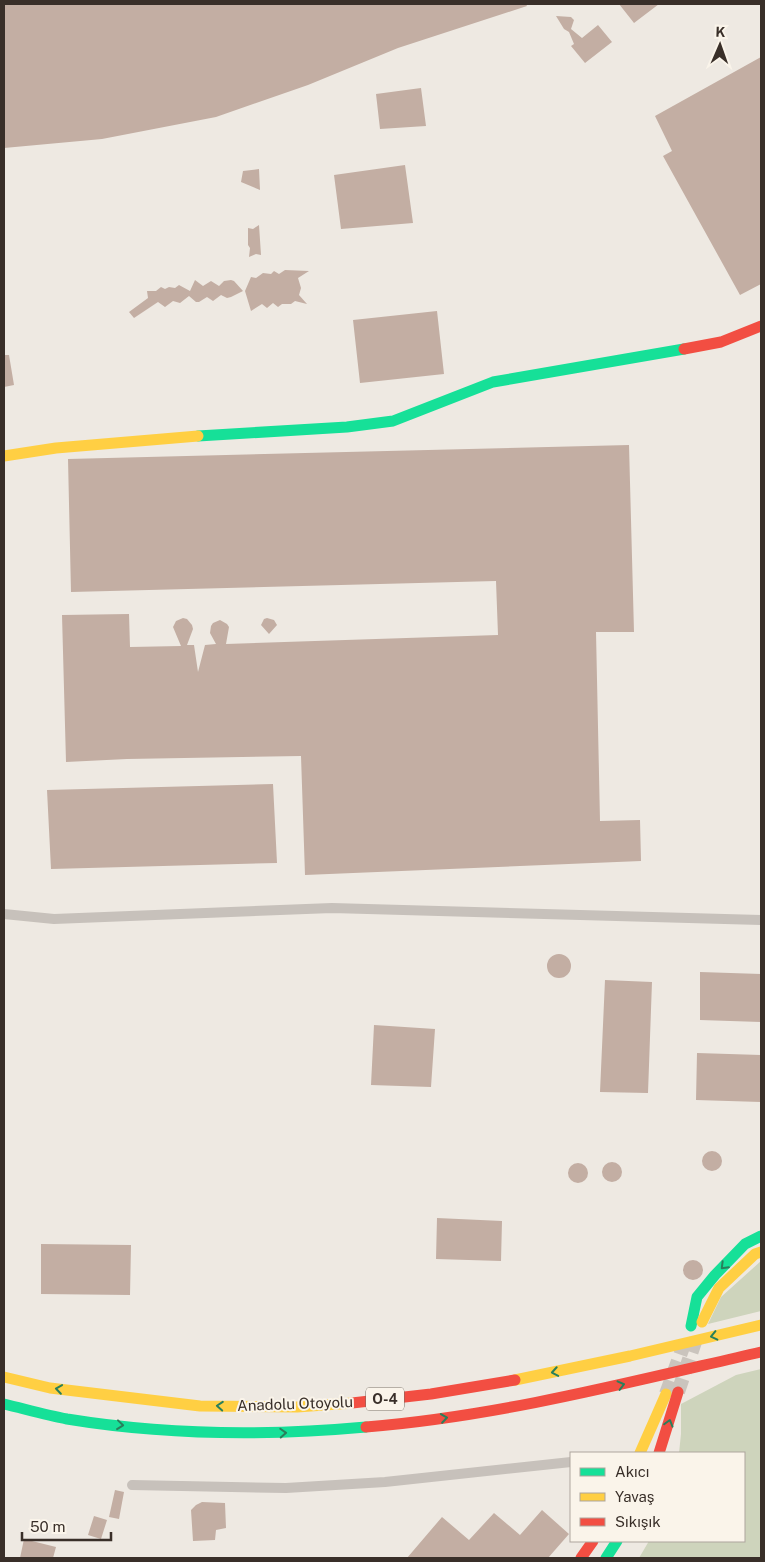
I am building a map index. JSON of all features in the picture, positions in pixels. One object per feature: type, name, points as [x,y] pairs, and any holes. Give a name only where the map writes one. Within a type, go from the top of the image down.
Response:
[{"type":"main road","points":[[4,456],[56,448],[156,439],[347,427],[394,421],[494,382],[622,361],[721,342],[761,326]]},
{"type":"main road","points":[[761,1236],[745,1244],[715,1274],[697,1297],[696,1324],[719,1288],[755,1254],[761,1252]]},
{"type":"main road","name":"Anadolu Otoyolu","points":[[4,1377],[42,1387],[155,1402],[229,1407],[311,1405],[454,1391],[576,1368],[761,1325]]},
{"type":"main road","name":"Anadolu Otoyolu","points":[[4,1404],[73,1420],[175,1431],[265,1434],[353,1429],[504,1410],[605,1389],[761,1352]]},
{"type":"main road","points":[[659,1452],[678,1392]]},
{"type":"main road","points":[[640,1452],[666,1394]]},
{"type":"main road","points":[[581,1558],[592,1542]]},
{"type":"main road","points":[[606,1558],[616,1542]]},
{"type":"street","points":[[4,914],[54,919],[332,908],[761,920]]},
{"type":"street","points":[[132,1484],[286,1488],[385,1482],[570,1462]]},
{"type":"green space","points":[[761,1261],[761,1311],[708,1324],[721,1297]]},
{"type":"green space","points":[[761,1369],[761,1558],[639,1558],[648,1542],[745,1542],[745,1452],[679,1452],[681,1404],[736,1375]]},
{"type":"building","points":[[4,4],[526,4],[527,6],[398,48],[308,85],[216,117],[102,139],[4,148]]},
{"type":"building","points":[[619,4],[659,4],[634,23]]},
{"type":"building","points":[[556,16],[571,17],[574,20],[571,29],[582,38],[598,25],[612,42],[585,63],[571,46],[574,44],[569,32],[564,29]]},
{"type":"building","points":[[761,57],[761,284],[740,295],[663,156],[672,151],[655,116]]},
{"type":"building","points":[[421,88],[426,126],[380,129],[376,94]]},
{"type":"building","points":[[405,165],[413,223],[341,229],[334,175]]},
{"type":"building","points":[[259,169],[260,190],[241,182],[243,171]]},
{"type":"building","points":[[259,225],[261,255],[256,254],[249,257],[248,228],[253,229]]},
{"type":"building","points":[[285,270],[309,271],[298,278],[301,288],[299,295],[307,304],[295,301],[278,307],[273,303],[267,308],[262,304],[251,311],[245,291],[251,277],[256,278],[263,273],[271,274],[274,271],[279,274]]},
{"type":"building","points":[[195,280],[203,286],[211,281],[219,286],[224,281],[231,280],[243,291],[227,298],[221,295],[213,301],[207,297],[196,302],[189,296],[180,303],[173,301],[165,307],[158,302],[134,318],[129,312],[148,298],[147,291],[156,291],[161,287],[165,289],[169,287],[175,288],[179,285],[190,291]]},
{"type":"building","points":[[437,311],[444,374],[360,383],[353,320]]},
{"type":"building","points":[[4,355],[9,355],[14,385],[4,387]]},
{"type":"building","points":[[629,445],[634,632],[596,632],[600,821],[640,820],[641,861],[305,875],[301,756],[66,762],[62,615],[129,614],[130,647],[181,646],[173,627],[176,621],[183,618],[187,619],[193,629],[187,645],[194,645],[198,672],[205,645],[216,644],[210,633],[211,626],[220,620],[229,627],[226,644],[498,635],[496,581],[71,592],[68,459]]},
{"type":"building","points":[[264,619],[274,620],[277,625],[269,634],[261,625]]},
{"type":"building","points":[[273,784],[277,863],[51,869],[47,790]]},
{"type":"building","points":[[559,954],[568,957],[571,966],[568,975],[559,978],[550,975],[547,966],[550,957]]},
{"type":"building","points":[[700,972],[761,974],[761,1022],[700,1020]]},
{"type":"building","points":[[605,980],[652,982],[648,1093],[600,1092]]},
{"type":"building","points":[[374,1025],[435,1029],[431,1087],[371,1085]]},
{"type":"building","points":[[697,1053],[761,1055],[761,1102],[696,1100]]},
{"type":"building","points":[[712,1151],[719,1154],[722,1161],[719,1168],[712,1171],[705,1168],[702,1161],[705,1154]]},
{"type":"building","points":[[612,1162],[619,1165],[622,1172],[619,1179],[612,1182],[605,1179],[602,1172],[605,1165]]},
{"type":"building","points":[[578,1163],[585,1166],[588,1173],[585,1180],[578,1183],[571,1180],[568,1173],[571,1166]]},
{"type":"building","points":[[437,1218],[502,1221],[501,1261],[436,1259]]},
{"type":"building","points":[[41,1244],[131,1245],[130,1295],[41,1294]]},
{"type":"building","points":[[693,1260],[700,1263],[703,1270],[700,1277],[693,1280],[686,1277],[683,1270],[686,1263]]},
{"type":"building","points":[[115,1490],[124,1492],[119,1519],[109,1517]]},
{"type":"building","points":[[202,1502],[225,1503],[226,1528],[216,1530],[215,1540],[193,1541],[191,1510]]},
{"type":"building","points":[[542,1510],[569,1534],[548,1558],[407,1558],[442,1517],[469,1540],[494,1513],[520,1535]]},
{"type":"building","points":[[94,1516],[107,1520],[101,1539],[88,1535]]},
{"type":"building","points":[[24,1539],[56,1547],[53,1558],[20,1558]]},
{"type":"tunnel","points":[[678,1392],[698,1333]]},
{"type":"tunnel","points":[[666,1394],[687,1336]]},
{"type":"traffic: fast","points":[[198,436],[347,427],[393,421],[493,382],[684,349]]},
{"type":"traffic: fast","points":[[691,1326],[697,1297],[745,1244],[761,1236]]},
{"type":"traffic: fast","points":[[4,1404],[67,1419],[179,1431],[254,1433],[366,1427]]},
{"type":"traffic: fast","points":[[606,1558],[616,1542]]},
{"type":"traffic: slow","points":[[4,456],[56,448],[198,436]]},
{"type":"traffic: slow","points":[[702,1322],[719,1288],[755,1254],[761,1252]]},
{"type":"traffic: slow","points":[[515,1380],[630,1356],[761,1325]]},
{"type":"traffic: slow","points":[[4,1377],[50,1388],[200,1406],[297,1407],[352,1403]]},
{"type":"traffic: slow","points":[[640,1452],[666,1394]]},
{"type":"traffic: jam","points":[[684,349],[721,342],[761,326]]},
{"type":"traffic: jam","points":[[366,1427],[466,1415],[565,1397],[761,1352]]},
{"type":"traffic: jam","points":[[352,1403],[431,1394],[515,1380]]},
{"type":"traffic: jam","points":[[659,1452],[678,1392]]},
{"type":"traffic: jam","points":[[581,1558],[592,1542]]}]
